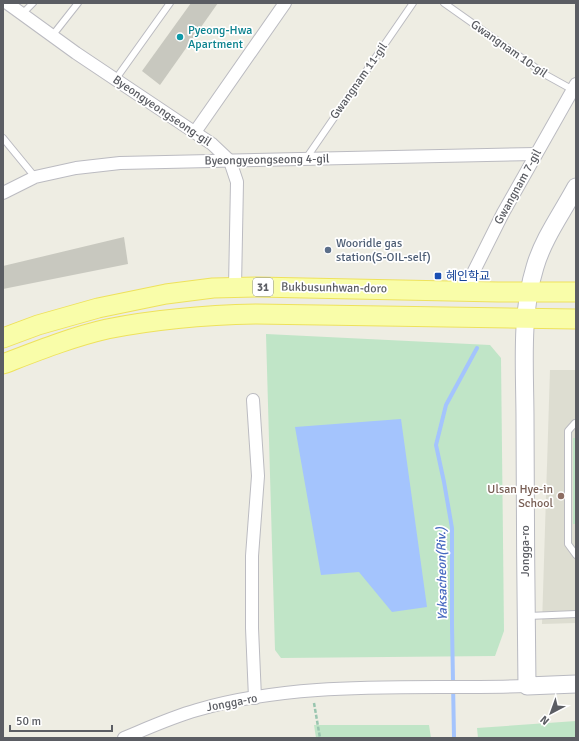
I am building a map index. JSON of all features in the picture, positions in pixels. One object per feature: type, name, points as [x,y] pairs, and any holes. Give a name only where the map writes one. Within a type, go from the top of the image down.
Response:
[{"type":"main road","name":"Bukbusunhwan-doro","points":[[3,338],[38,325],[98,308],[166,294],[213,288],[299,287],[576,292]]},
{"type":"main road","points":[[3,364],[46,347],[106,330],[170,318],[243,314],[576,319]]},
{"type":"street","name":"Byeongyeongseong-gil","points":[[7,3],[52,36],[212,144],[230,161],[237,182],[235,288]]},
{"type":"street","points":[[195,132],[285,3]]},
{"type":"street","name":"Gwangnam 7-gil","points":[[464,291],[503,213],[575,89]]},
{"type":"street","name":"Byeongyeongseong 4-gil","points":[[3,193],[35,177],[76,168],[120,164],[536,154]]},
{"type":"street","name":"Jongga-ro","points":[[124,738],[197,710],[255,698],[312,691],[381,687],[527,686],[526,318],[528,292],[535,266],[544,244],[576,187]]},
{"type":"street","points":[[254,400],[258,476],[252,556],[252,628],[255,698]]},
{"type":"street","points":[[527,686],[576,684]]},
{"type":"lane","points":[[22,14],[32,3]]},
{"type":"lane","points":[[52,36],[78,3]]},
{"type":"lane","points":[[116,80],[170,3]]},
{"type":"lane","name":"Gwangnam 11-gil","points":[[305,160],[413,3]]},
{"type":"lane","name":"Gwangnam 10-gil","points":[[444,3],[546,75],[575,89]]},
{"type":"lane","points":[[3,138],[35,177]]},
{"type":"lane","points":[[576,423],[574,423],[568,431],[568,544],[576,555]]},
{"type":"lane","points":[[526,616],[576,614]]},
{"type":"path","points":[[312,691],[320,738]]},
{"type":"shaded area","name":"Ulsan Hye-in School","points":[[550,370],[576,370],[576,623],[542,624]]},
{"type":"green space","points":[[266,334],[490,345],[501,358],[504,631],[495,656],[281,658],[275,650]]},
{"type":"green space","points":[[573,438],[576,438],[576,524],[573,524]]},
{"type":"green space","points":[[576,721],[576,738],[478,738],[477,728]]},
{"type":"green space","points":[[314,725],[429,725],[431,738],[316,738]]},
{"type":"water","points":[[401,419],[427,607],[392,612],[359,572],[321,575],[295,427]]},
{"type":"building","name":"Pyeong-Hwa Apartment","points":[[191,3],[218,3],[160,85],[142,71]]},
{"type":"building","points":[[124,237],[128,264],[3,289],[3,266]]},
{"type":"waterway","name":"Yaksacheon(Riv.)","points":[[454,738],[452,528],[436,445],[446,405],[477,348]]},
{"type":"place","name":"Pyeong-Hwa Apartment","points":[[180,37]]},
{"type":"place","name":"Wooridle gas station(S-OIL-self)","points":[[328,250]]},
{"type":"place","name":"혜인학교","points":[[438,276]]},
{"type":"place","name":"Ulsan Hye-in School","points":[[561,496]]}]
